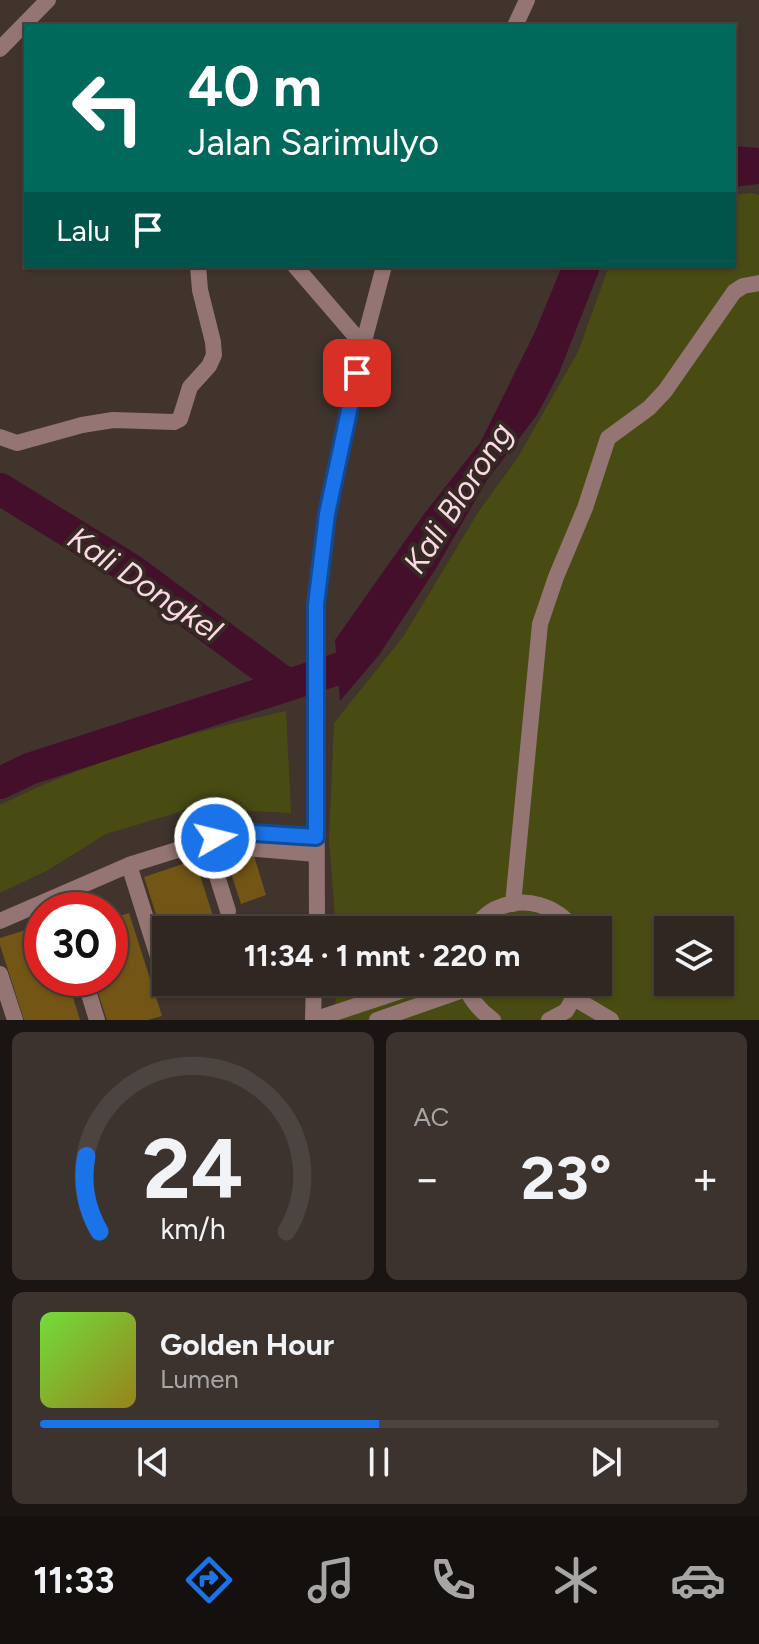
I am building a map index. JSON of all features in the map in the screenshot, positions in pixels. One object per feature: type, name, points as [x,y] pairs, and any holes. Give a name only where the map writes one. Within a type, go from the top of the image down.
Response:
[{"type":"street","points":[[24,24],[48,0]]},
{"type":"street","points":[[516,24],[527,0]]},
{"type":"street","points":[[0,49],[24,24]]},
{"type":"street","points":[[0,437],[19,443],[82,425],[113,420],[174,422],[180,419],[190,387],[209,366],[214,348],[200,290],[198,268]]},
{"type":"street","points":[[297,268],[363,345]]},
{"type":"street","points":[[317,916],[316,605],[327,514],[363,345],[383,268]]},
{"type":"street","points":[[513,904],[540,624],[589,498],[608,438],[649,408],[665,391],[734,292],[743,286],[759,283]]},
{"type":"street","points":[[215,837],[222,846],[316,846]]},
{"type":"street","points":[[80,892],[129,865],[215,837]]},
{"type":"street","points":[[215,837],[228,911]]},
{"type":"street","points":[[129,865],[152,938]]},
{"type":"street","points":[[486,916],[493,909],[522,901],[551,908],[560,916]]},
{"type":"street","points":[[0,921],[24,914]]},
{"type":"street","points":[[0,974],[15,1020]]},
{"type":"street","points":[[90,996],[97,1020]]},
{"type":"street","points":[[314,996],[313,1020],[386,996]]},
{"type":"street","points":[[377,1020],[439,996]]},
{"type":"street","points":[[472,996],[483,1013],[493,1020]]},
{"type":"street","points":[[549,1020],[566,1011],[574,998],[611,1020]]},
{"type":"green space","points":[[736,195],[759,195],[759,1020],[335,1020],[336,996],[612,996],[612,916],[335,916],[329,839],[334,723],[403,637],[479,511],[517,459],[578,352],[608,268],[736,268]]},
{"type":"green space","points":[[286,711],[291,813],[193,808],[106,834],[48,870],[0,893],[0,805],[69,774],[140,749]]},
{"type":"water","points":[[736,146],[759,148],[759,184],[736,187]]},
{"type":"water","name":"Kali Blorong","points":[[561,268],[600,268],[559,373],[537,415],[487,480],[435,570],[379,655],[340,701],[335,640],[424,514],[480,443],[535,332]]},
{"type":"building","points":[[254,856],[266,895],[241,904],[228,864]]},
{"type":"building","points":[[195,860],[213,916],[157,916],[144,877]]},
{"type":"building","points":[[128,913],[152,985],[152,996],[156,996],[162,1016],[148,1020],[107,1020],[99,996],[128,996]]},
{"type":"building","points":[[24,931],[24,996],[73,996],[80,1020],[24,1020],[0,938]]},
{"type":"waterway","name":"Kali Dongkel","points":[[0,489],[130,569],[286,684]]},
{"type":"waterway","points":[[0,783],[29,769],[347,666],[364,640]]},
{"type":"route","points":[[215,838],[224,831],[316,837],[316,605],[327,514],[357,373]]}]
